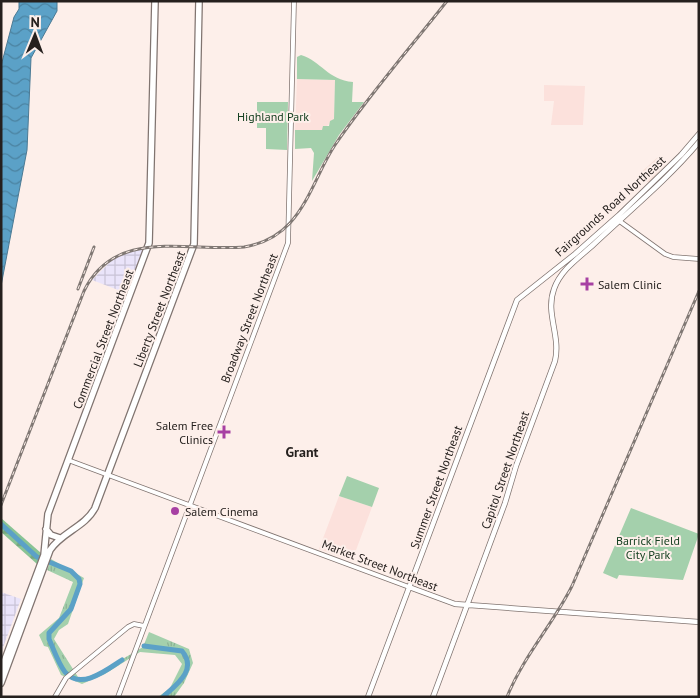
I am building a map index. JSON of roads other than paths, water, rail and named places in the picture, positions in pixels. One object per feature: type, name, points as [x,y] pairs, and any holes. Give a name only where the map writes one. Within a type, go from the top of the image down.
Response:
[{"type":"highway","name":"Commercial Street Northeast","points":[[46,556],[48,514],[149,243],[155,1]]},
{"type":"highway","name":"Liberty Street Northeast","points":[[60,538],[92,514],[194,244],[199,1]]},
{"type":"highway","points":[[46,529],[51,535],[60,538]]},
{"type":"highway","name":"Commercial Street Northeast","points":[[1,683],[46,556],[60,538]]},
{"type":"highway","name":"Commercial Street Northeast","points":[[1,670],[41,570]]},
{"type":"main road","name":"Broadway Street Northeast","points":[[118,697],[288,243],[294,1]]},
{"type":"main road","name":"Fairgrounds Road Northeast","points":[[581,252],[594,237],[617,220],[699,134]]},
{"type":"main road","name":"Fairgrounds Road Northeast","points":[[530,288],[581,252],[699,142]]},
{"type":"main road","points":[[617,220],[665,254],[673,257],[699,260]]},
{"type":"main road","name":"Capitol Street Northeast","points":[[433,697],[555,361],[557,348],[551,300],[556,282],[581,252]]},
{"type":"main road","name":"Summer Street Northeast","points":[[368,697],[516,302],[530,288]]},
{"type":"main road","name":"Market Street Northeast","points":[[68,460],[455,604],[699,622]]},
{"type":"main road","points":[[55,697],[66,678],[73,671],[128,627],[134,624],[144,626]]},
{"type":"water","points":[[19,1],[57,1],[57,11],[31,58],[27,150],[1,286],[1,66],[14,17],[19,9]]},
{"type":"waterway","points":[[1,524],[37,557],[71,571],[79,579],[80,584],[71,609],[49,633],[49,639],[58,661],[65,672],[71,677],[86,679],[102,673],[122,660]]},
{"type":"waterway","points":[[144,646],[182,651],[186,658],[188,665],[183,677],[163,697]]},
{"type":"railway","points":[[1,505],[84,291],[97,271],[114,258],[133,250],[176,246],[244,247],[263,242],[280,232],[290,223],[303,205],[329,154],[348,126],[447,1]]},
{"type":"railway","points":[[78,289],[94,247]]},
{"type":"railway","points":[[507,697],[521,668],[572,586],[699,291]]},
{"type":"place","name":"Salem Clinic","points":[[587,284]]},
{"type":"place","name":"Salem Free Clinics","points":[[224,432]]},
{"type":"place","name":"Salem Cinema","points":[[175,511]]},
{"type":"district","name":"Grant","points":[[302,452]]},
{"type":"park label","name":"Highland Park","points":[[273,116]]},
{"type":"park label","name":"Barrick Field City Park","points":[[648,547]]}]
